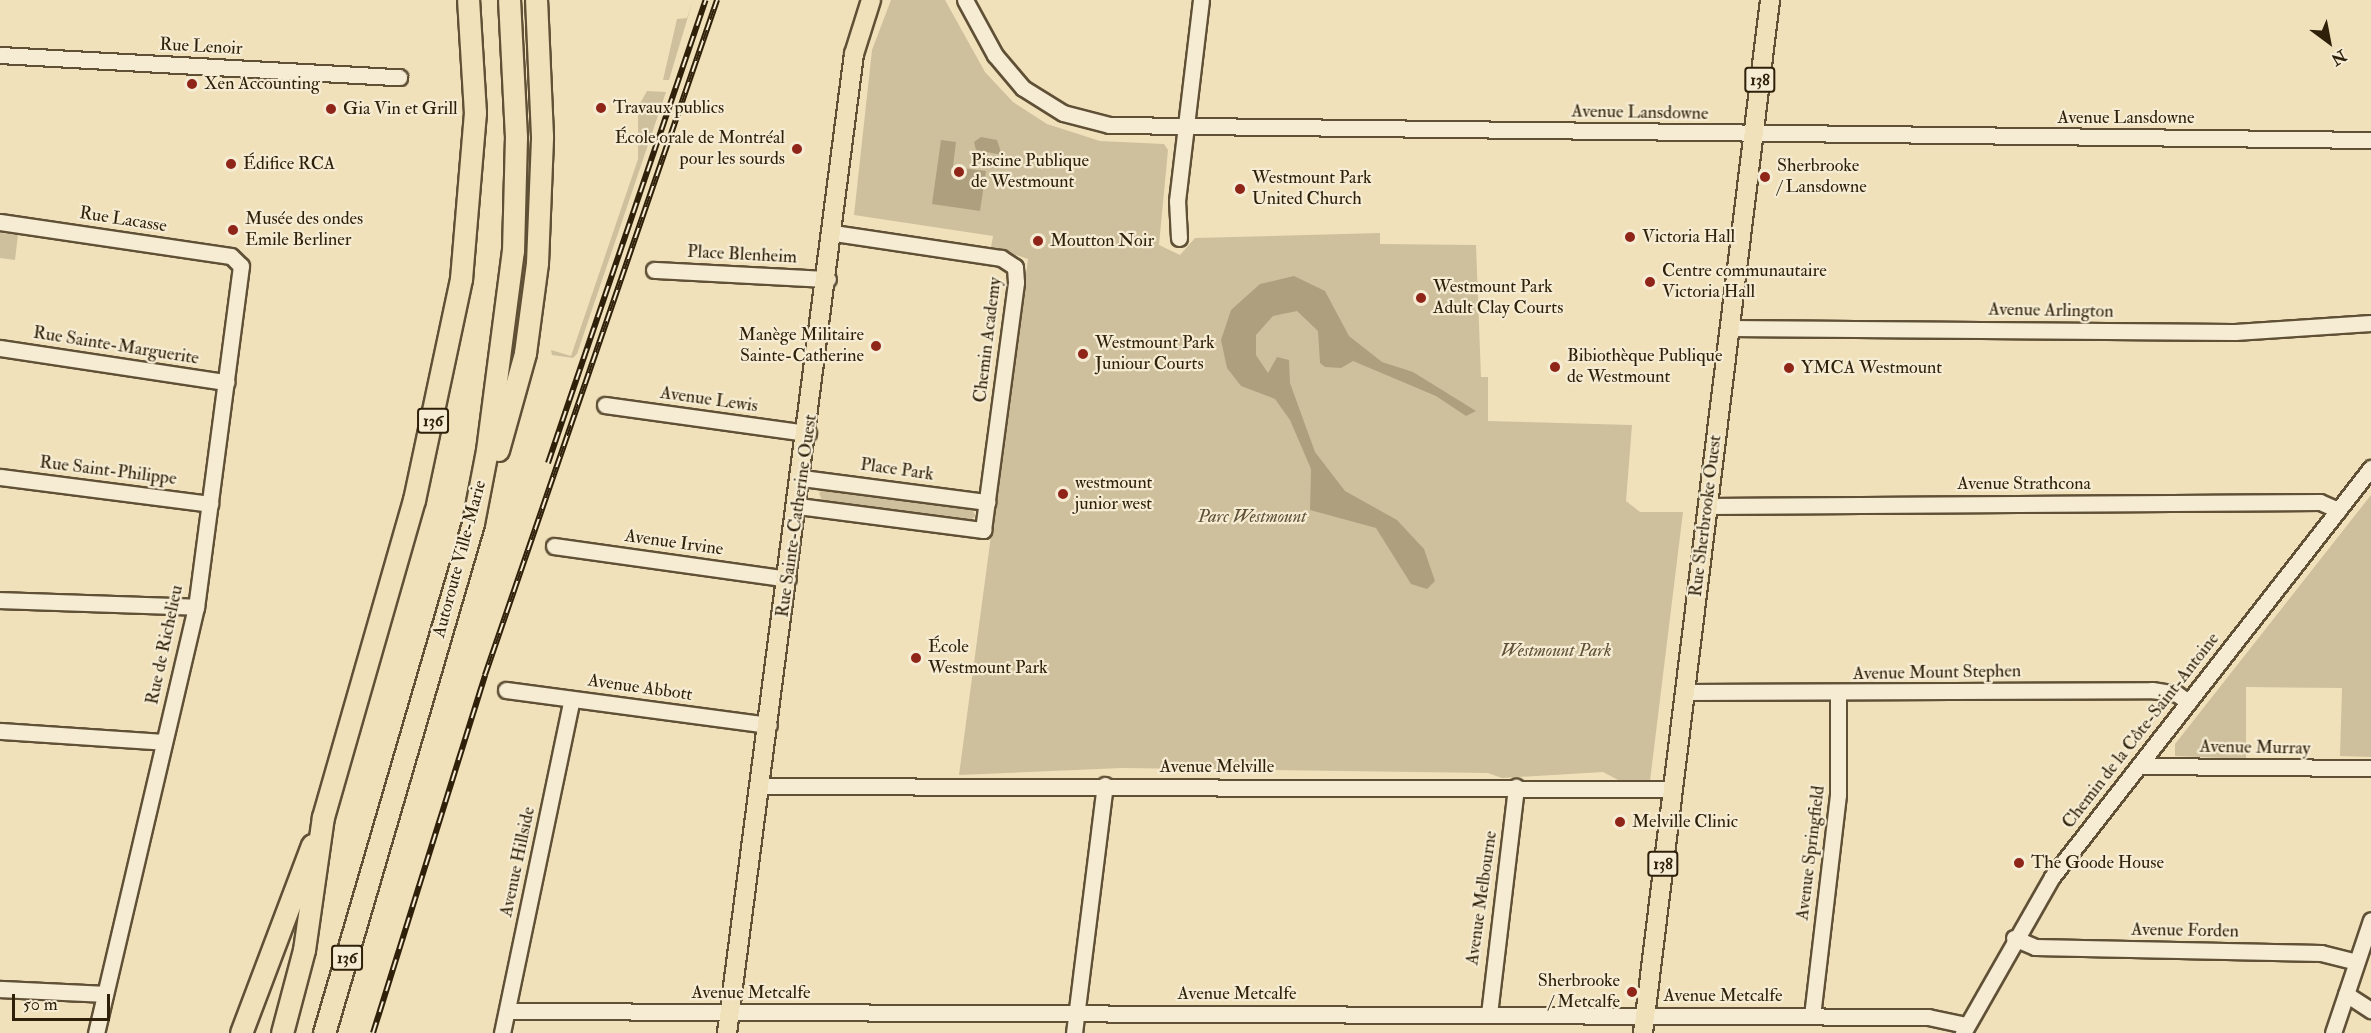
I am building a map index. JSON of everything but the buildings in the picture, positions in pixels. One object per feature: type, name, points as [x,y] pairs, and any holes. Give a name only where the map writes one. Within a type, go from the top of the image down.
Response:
[{"type":"highway","name":"136","points":[[282,1033],[304,950],[324,817],[414,500],[459,289],[475,114],[468,0]]},
{"type":"highway","name":"Autoroute Ville-Marie","points":[[324,1033],[473,523],[499,380],[513,251],[516,154],[509,0]]},
{"type":"highway","points":[[473,523],[517,386],[533,297],[542,170],[536,0]]},
{"type":"highway","points":[[241,1033],[324,817]]},
{"type":"main road","name":"Rue Sainte-Catherine Ouest","points":[[727,1033],[834,233],[854,54],[871,0]]},
{"type":"main road","name":"Rue Sherbrooke Ouest","points":[[1644,1024],[1770,0]]},
{"type":"street","name":"Avenue Lansdowne","points":[[965,0],[1000,63],[1054,108],[1100,123],[1186,128],[2371,140]]},
{"type":"street","points":[[1179,238],[1177,201],[1201,0]]},
{"type":"street","name":"Rue Lenoir","points":[[0,55],[399,77]]},
{"type":"street","name":"Rue Lacasse","points":[[0,222],[238,260]]},
{"type":"street","name":"Chemin Academy","points":[[798,506],[983,530],[987,502],[1016,271],[1001,258],[834,233]]},
{"type":"street","name":"Rue de Richelieu","points":[[96,1033],[196,607],[226,382],[238,260]]},
{"type":"street","name":"Place Blenheim","points":[[654,270],[828,279]]},
{"type":"street","name":"Avenue Arlington","points":[[1729,328],[2235,332],[2371,323]]},
{"type":"street","name":"Rue Sainte-Marguerite","points":[[0,348],[226,382]]},
{"type":"street","name":"Avenue Lewis","points":[[605,405],[808,433]]},
{"type":"street","name":"Chemin de la Côte-Saint-Antoine","points":[[1965,1029],[2014,938],[2052,877],[2371,468]]},
{"type":"street","name":"Rue Saint-Philippe","points":[[0,477],[210,504]]},
{"type":"street","name":"Place Park","points":[[802,477],[987,502]]},
{"type":"street","name":"Avenue Strathcona","points":[[1707,506],[2320,502],[2338,510]]},
{"type":"street","name":"Avenue Irvine","points":[[554,546],[788,579]]},
{"type":"street","points":[[0,600],[196,607]]},
{"type":"street","name":"Avenue Abbott","points":[[506,690],[769,725]]},
{"type":"street","name":"Avenue Mount Stephen","points":[[1684,692],[1838,694],[2152,690],[2177,694],[2188,702]]},
{"type":"street","name":"Avenue Springfield","points":[[1812,1016],[1838,795],[1838,694]]},
{"type":"street","name":"Avenue Hillside","points":[[502,1033],[572,699]]},
{"type":"street","points":[[0,731],[164,742]]},
{"type":"street","name":"Avenue Murray","points":[[2139,766],[2371,768]]},
{"type":"street","points":[[1074,1033],[1105,785]]},
{"type":"street","name":"Avenue Melville","points":[[761,786],[1105,785],[1672,789]]},
{"type":"street","name":"Avenue Melbourne","points":[[1489,1014],[1516,787]]},
{"type":"street","points":[[2333,1033],[2371,920]]},
{"type":"street","name":"Avenue Forden","points":[[2014,938],[2048,948],[2320,953],[2356,962]]},
{"type":"street","points":[[0,989],[105,994]]},
{"type":"street","points":[[2346,994],[2371,1010]]},
{"type":"street","name":"Avenue Metcalfe","points":[[507,1011],[1489,1014],[1644,1024],[1812,1016],[1928,1017],[1965,1029]]},
{"type":"green space","points":[[693,0],[669,80],[663,80],[677,19],[687,18]]},
{"type":"green space","name":"Parc Westmount","points":[[891,0],[945,0],[985,72],[1013,102],[1047,124],[1100,141],[1164,144],[1168,150],[1159,245],[1180,255],[1195,238],[1380,233],[1380,244],[1476,245],[1481,377],[1488,377],[1488,421],[1632,425],[1626,501],[1640,512],[1683,512],[1650,781],[1620,781],[1603,772],[1502,778],[1488,773],[1122,768],[959,775],[1028,259],[991,247],[993,236],[854,215],[872,50]]},
{"type":"green space","points":[[647,91],[666,92],[577,354],[573,358],[552,355],[551,350],[571,356],[638,159],[638,107]]},
{"type":"green space","points":[[0,233],[18,235],[15,260],[0,258]]},
{"type":"green space","points":[[826,488],[971,508],[976,516],[969,521],[823,502],[819,493]]},
{"type":"green space","points":[[2371,495],[2371,757],[2340,756],[2342,688],[2246,687],[2246,759],[2175,756],[2175,744]]},
{"type":"shaded area","points":[[981,137],[997,140],[1002,155],[976,150],[974,142]]},
{"type":"shaded area","points":[[941,140],[956,142],[953,167],[986,171],[980,211],[932,204]]},
{"type":"shaded area","points":[[1294,276],[1325,291],[1349,336],[1382,362],[1413,372],[1476,411],[1466,416],[1436,396],[1353,361],[1341,368],[1325,367],[1320,363],[1318,331],[1297,311],[1273,316],[1256,335],[1256,355],[1268,373],[1277,357],[1289,360],[1290,383],[1315,452],[1345,491],[1397,520],[1424,549],[1435,581],[1427,589],[1411,584],[1376,528],[1310,510],[1311,469],[1290,420],[1275,399],[1241,386],[1227,368],[1221,340],[1231,310],[1260,284]]},
{"type":"railway","points":[[548,463],[706,0]]},
{"type":"railway","points":[[373,1033],[485,675],[717,0]]},
{"type":"place","name":"Xen Accounting","points":[[192,84]]},
{"type":"place","name":"Travaux publics","points":[[601,108]]},
{"type":"place","name":"Gia Vin et Grill","points":[[331,109]]},
{"type":"place","name":"École orale de Montréal pour les sourds","points":[[797,149]]},
{"type":"place","name":"Édifice RCA","points":[[231,164]]},
{"type":"place","name":"Piscine Publique de Westmount","points":[[959,172]]},
{"type":"place","name":"Sherbrooke / Lansdowne","points":[[1765,177]]},
{"type":"place","name":"Westmount Park United Church","points":[[1240,189]]},
{"type":"place","name":"Musée des ondes Emile Berliner","points":[[233,230]]},
{"type":"place","name":"Victoria Hall","points":[[1630,237]]},
{"type":"place","name":"Moutton Noir","points":[[1038,241]]},
{"type":"place","name":"Centre communautaire Victoria Hall","points":[[1650,282]]},
{"type":"place","name":"Westmount Park Adult Clay Courts","points":[[1421,298]]},
{"type":"place","name":"Manège Militaire Sainte-Catherine","points":[[876,346]]},
{"type":"place","name":"Westmount Park Juniour Courts","points":[[1083,354]]},
{"type":"place","name":"Bibiothèque Publique de Westmount","points":[[1555,367]]},
{"type":"place","name":"YMCA Westmount","points":[[1789,368]]},
{"type":"place","name":"westmount junior west","points":[[1063,494]]},
{"type":"place","name":"École Westmount Park","points":[[916,658]]},
{"type":"place","name":"Melville Clinic","points":[[1620,822]]},
{"type":"place","name":"The Goode House","points":[[2019,863]]},
{"type":"place","name":"Sherbrooke / Metcalfe","points":[[1632,992]]},
{"type":"park label","name":"Westmount Park","points":[[1556,651]]}]
